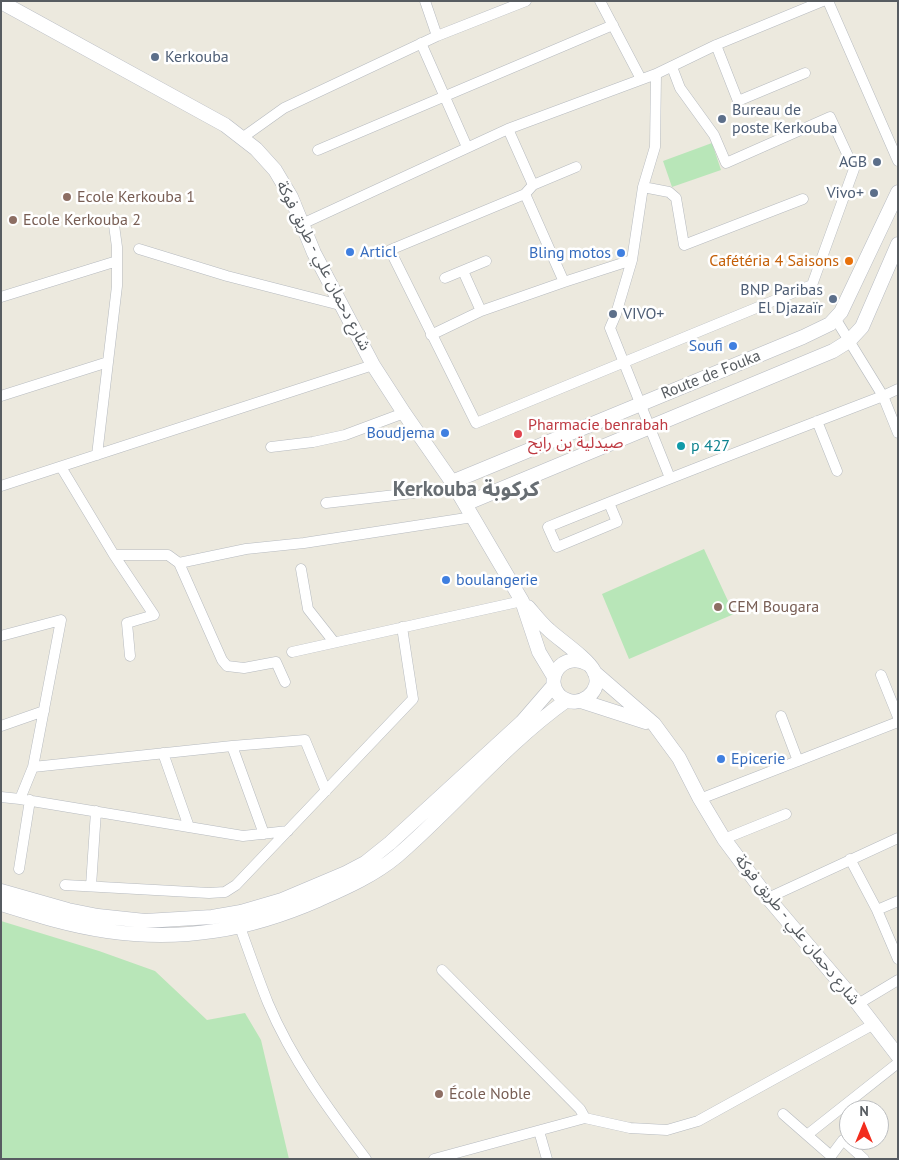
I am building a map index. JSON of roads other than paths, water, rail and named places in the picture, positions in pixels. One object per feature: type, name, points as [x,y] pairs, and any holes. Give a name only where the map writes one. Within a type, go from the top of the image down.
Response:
[{"type":"main road","name":"شارع دحمان علي - طريق فوكة","points":[[1,2],[225,125],[256,149],[275,170],[291,197],[314,253],[373,365],[454,485],[522,601],[547,629],[654,724],[679,758],[700,799],[724,839],[795,932],[858,1004],[898,1056]]},
{"type":"main road","name":"Route de Fouka","points":[[454,485],[830,324],[841,312],[898,192]]},
{"type":"main road","name":"Route de Fouka","points":[[465,504],[833,351],[849,341],[862,327],[898,244]]},
{"type":"main road","name":"شارع دحمان علي - طريق فوكة","points":[[522,601],[540,652],[554,681]]},
{"type":"main road","points":[[1,891],[68,910],[98,916],[145,921],[212,917],[241,912],[282,900],[352,870],[365,863],[390,844],[522,722],[554,681],[561,665],[574,659],[591,668],[596,686],[588,698],[574,700],[532,726],[395,857],[352,885],[288,913],[240,927],[178,935],[108,931],[57,920],[1,904]]},
{"type":"main road","points":[[554,681],[561,696],[654,724]]},
{"type":"street","points":[[425,1],[437,36]]},
{"type":"street","points":[[242,138],[284,108],[421,43],[526,1]]},
{"type":"street","points":[[600,1],[641,79]]},
{"type":"street","points":[[302,224],[508,129],[656,74],[716,45],[823,1]]},
{"type":"street","points":[[828,1],[898,161]]},
{"type":"street","points":[[318,150],[613,25]]},
{"type":"street","points":[[421,43],[467,147]]},
{"type":"street","points":[[716,45],[738,101],[805,73]]},
{"type":"street","points":[[576,167],[533,185],[525,194],[390,250],[476,423],[812,285],[854,170],[830,117],[726,163],[714,135],[680,88],[672,67]]},
{"type":"street","points":[[656,74],[655,147],[643,187],[632,260],[610,328],[670,478]]},
{"type":"street","points":[[508,129],[533,185]]},
{"type":"street","points":[[643,187],[670,192],[676,198],[684,245],[802,199]]},
{"type":"street","points":[[525,194],[564,282]]},
{"type":"street","points":[[97,455],[117,286],[117,247],[112,218]]},
{"type":"street","points":[[139,249],[227,276],[340,304]]},
{"type":"street","points":[[431,335],[481,311],[632,260]]},
{"type":"street","points":[[1,297],[117,261]]},
{"type":"street","points":[[445,278],[486,261]]},
{"type":"street","points":[[463,271],[481,311]]},
{"type":"street","points":[[835,318],[883,396],[898,433]]},
{"type":"street","points":[[1,396],[108,362]]},
{"type":"street","points":[[1,486],[373,365]]},
{"type":"street","points":[[609,503],[617,522],[557,547],[548,527],[898,389]]},
{"type":"street","points":[[271,447],[313,442],[345,435],[404,413]]},
{"type":"street","points":[[817,421],[837,470]]},
{"type":"street","points":[[61,467],[154,615],[127,623],[130,656]]},
{"type":"street","points":[[326,503],[454,485]]},
{"type":"street","points":[[179,563],[246,549],[304,543],[472,517]]},
{"type":"street","points":[[114,554],[168,554],[179,563],[222,660],[227,666],[244,668],[276,662],[285,682]]},
{"type":"street","points":[[302,569],[308,609],[334,642]]},
{"type":"street","points":[[292,652],[522,601]]},
{"type":"street","points":[[1,636],[61,620],[25,800],[19,869]]},
{"type":"street","points":[[65,885],[225,892],[236,885],[413,699],[402,627]]},
{"type":"street","points":[[881,675],[898,717]]},
{"type":"street","points":[[1,726],[44,711]]},
{"type":"street","points":[[781,716],[798,761]]},
{"type":"street","points":[[700,799],[898,722]]},
{"type":"street","points":[[33,767],[305,740],[326,791]]},
{"type":"street","points":[[232,746],[264,834]]},
{"type":"street","points":[[163,753],[190,827]]},
{"type":"street","points":[[1,797],[244,836],[288,831]]},
{"type":"street","points":[[91,886],[96,811]]},
{"type":"street","points":[[724,839],[786,814]]},
{"type":"street","points":[[768,898],[898,838]]},
{"type":"street","points":[[850,859],[877,910],[898,959]]},
{"type":"street","points":[[877,910],[898,901]]},
{"type":"street","points":[[240,927],[268,1004],[290,1047],[316,1090],[366,1159]]},
{"type":"street","points":[[442,970],[580,1110],[585,1118]]},
{"type":"street","points":[[858,1004],[898,980]]},
{"type":"street","points":[[434,1159],[585,1118],[630,1128],[667,1130],[698,1121],[874,1024]]},
{"type":"street","points":[[807,1135],[898,1063]]},
{"type":"street","points":[[782,1114],[831,1157],[843,1140],[864,1159]]},
{"type":"street","points":[[538,1131],[547,1159]]},
{"type":"place","name":"Kerkouba","points":[[155,57]]},
{"type":"place","name":"Bureau de poste Kerkouba","points":[[722,119]]},
{"type":"place","name":"AGB","points":[[877,162]]},
{"type":"place","name":"Vivo+","points":[[874,193]]},
{"type":"place","name":"Ecole Kerkouba 1","points":[[67,197]]},
{"type":"place","name":"Ecole Kerkouba 2","points":[[13,220]]},
{"type":"place","name":"Articl","points":[[350,252]]},
{"type":"place","name":"Bling motos","points":[[621,253]]},
{"type":"place","name":"Cafétéria 4 Saisons","points":[[849,261]]},
{"type":"place","name":"BNP Paribas El Djazaïr","points":[[833,299]]},
{"type":"place","name":"VIVO+","points":[[613,314]]},
{"type":"place","name":"Soufi","points":[[733,346]]},
{"type":"place","name":"Boudjema","points":[[445,433]]},
{"type":"place","name":"Pharmacie benrabah صيدلية بن رابح","points":[[518,434]]},
{"type":"place","name":"p 427","points":[[681,446]]},
{"type":"place","name":"boulangerie","points":[[446,580]]},
{"type":"place","name":"CEM Bougara","points":[[718,607]]},
{"type":"place","name":"Epicerie","points":[[721,759]]},
{"type":"place","name":"École Noble","points":[[439,1094]]},
{"type":"district","name":"Kerkouba كركوبة","points":[[466,490]]}]
